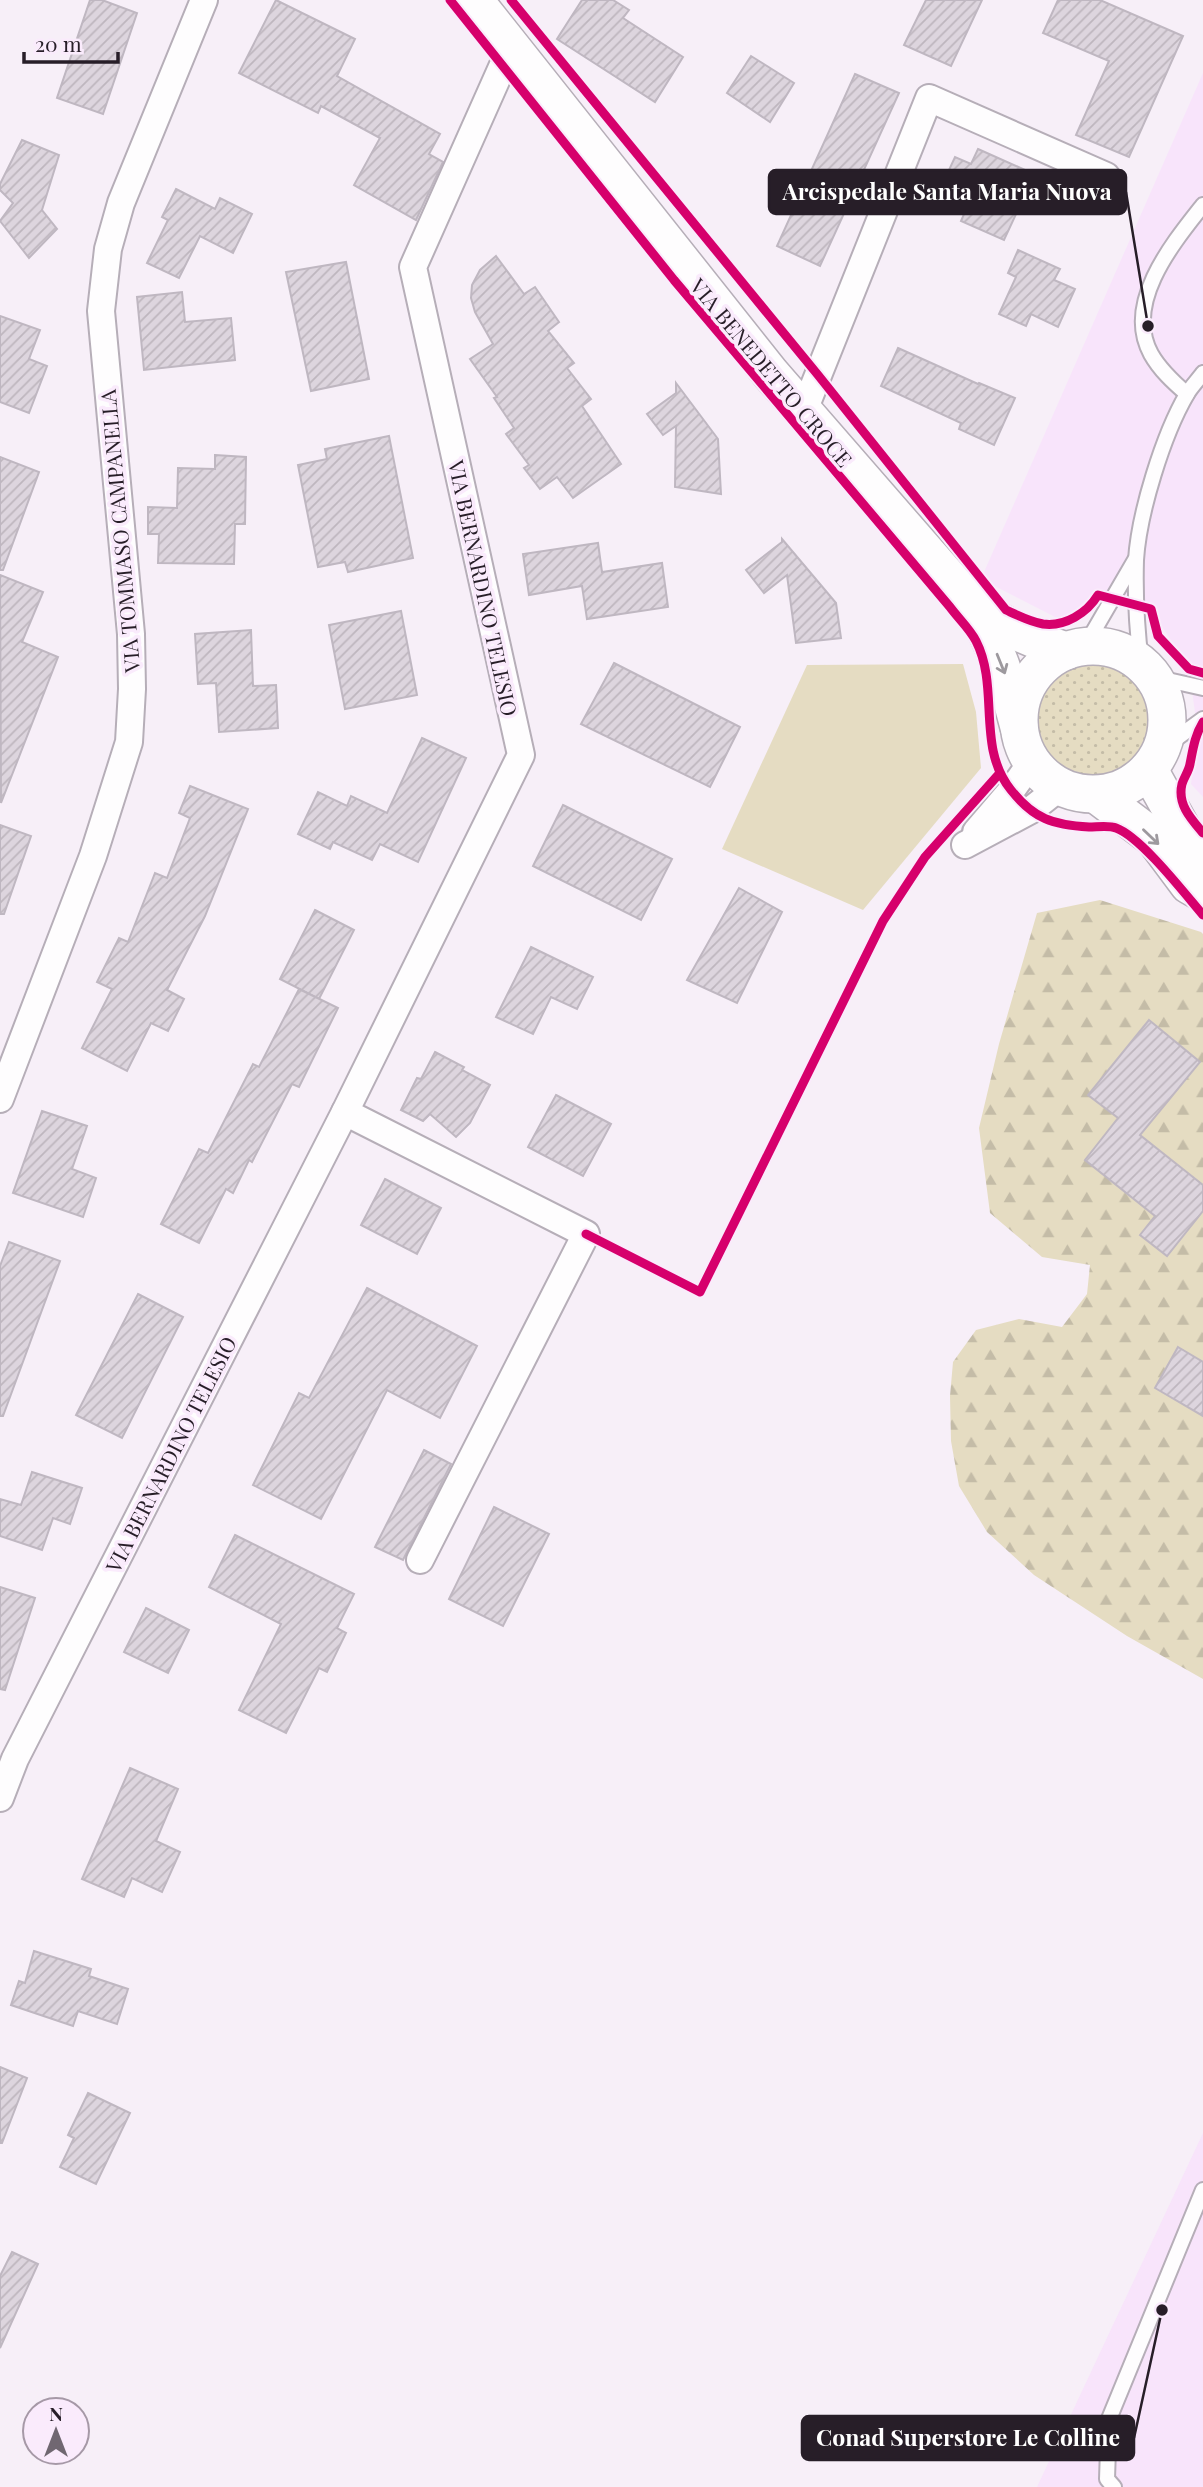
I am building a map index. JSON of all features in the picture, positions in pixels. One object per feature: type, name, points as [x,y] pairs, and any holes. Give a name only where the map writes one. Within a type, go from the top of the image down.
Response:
[{"type":"street","name":"VIA TOMMASO CAMPANELLA","points":[[0,1099],[93,856],[129,741],[131,634],[101,311],[108,249],[121,202],[204,0]]},
{"type":"street","name":"VIA BENEDETTO CROCE","points":[[474,0],[803,412],[973,606],[988,629],[1007,679],[1019,727]]},
{"type":"street","name":"VIA BERNARDINO TELESIO","points":[[0,1798],[7,1756],[345,1112],[521,755],[413,267],[511,47]]},
{"type":"street","points":[[803,412],[929,98],[1106,176]]},
{"type":"street","name":"VIA BENEDETTO CROCE","points":[[973,606],[1034,641],[1075,649]]},
{"type":"street","points":[[1075,649],[1114,650],[1147,670],[1163,695],[1168,715],[1167,735],[1155,760],[1134,783],[1117,791],[1097,795],[1078,794],[1044,777],[1031,763],[1023,746],[1019,708],[1025,690],[1035,674],[1049,660],[1075,649]]},
{"type":"street","points":[[1155,760],[1203,867]]},
{"type":"street","points":[[1031,763],[1012,791],[965,845],[1031,810],[1060,787]]},
{"type":"street","points":[[1097,795],[1154,838],[1189,885],[1203,893]]},
{"type":"street","points":[[345,1112],[586,1234],[420,1560]]},
{"type":"lane","points":[[1187,394],[1164,373],[1150,353],[1143,328],[1144,304],[1150,283],[1203,205]]},
{"type":"lane","points":[[1203,373],[1187,394],[1163,448],[1145,508],[1136,559],[1138,638],[1147,670],[1203,688]]},
{"type":"lane","points":[[1075,649],[1136,559]]},
{"type":"lane","points":[[1155,760],[1203,719]]},
{"type":"lane","points":[[1114,2487],[1107,2479],[1110,2419],[1203,2190]]},
{"type":"shaded area","points":[[1203,73],[1203,797],[1191,784],[1198,734],[1189,669],[1151,609],[1098,595],[1065,622],[981,579]]},
{"type":"shaded area","points":[[1203,2133],[1203,2487],[1037,2487]]},
{"type":"green space","points":[[1093,660],[1115,664],[1134,677],[1147,696],[1151,718],[1147,740],[1134,759],[1115,772],[1093,776],[1071,772],[1052,759],[1039,740],[1035,718],[1039,696],[1052,677],[1071,664]]},
{"type":"green space","points":[[963,664],[976,712],[981,768],[863,910],[722,849],[807,665]]},
{"type":"green space","points":[[1100,900],[1203,934],[1203,1679],[1127,1636],[1034,1575],[987,1532],[959,1486],[951,1441],[950,1396],[953,1362],[976,1330],[1019,1319],[1062,1327],[1087,1294],[1090,1265],[1042,1257],[990,1213],[979,1128],[999,1044],[1037,913]]},
{"type":"building","points":[[90,0],[102,0],[137,13],[103,114],[57,98]]},
{"type":"building","points":[[276,0],[355,39],[337,76],[440,134],[429,154],[443,162],[416,220],[354,185],[380,138],[321,106],[318,113],[239,73]]},
{"type":"building","points":[[582,0],[613,0],[629,10],[623,18],[683,57],[655,102],[557,39]]},
{"type":"building","points":[[926,0],[982,0],[951,66],[904,45]]},
{"type":"building","points":[[1058,0],[1100,0],[1183,36],[1129,157],[1076,135],[1109,61],[1043,33]]},
{"type":"building","points":[[751,56],[794,83],[770,122],[727,93]]},
{"type":"building","points":[[855,74],[899,93],[820,266],[777,246]]},
{"type":"building","points":[[22,140],[59,155],[42,210],[57,229],[29,258],[0,221],[13,203],[0,190],[0,184]]},
{"type":"building","points":[[978,149],[1043,178],[1033,200],[1024,197],[1004,240],[961,221],[965,212],[936,198],[955,157],[971,164]]},
{"type":"building","points":[[176,189],[215,209],[220,198],[252,214],[233,253],[200,236],[179,278],[147,263],[168,220],[162,217]]},
{"type":"building","points":[[1018,250],[1060,269],[1054,280],[1075,289],[1058,327],[1031,314],[1026,326],[999,314],[1016,277],[1008,273]]},
{"type":"building","points":[[496,256],[524,294],[535,287],[559,322],[548,331],[574,363],[567,368],[591,399],[582,406],[621,464],[573,498],[557,477],[540,489],[524,468],[529,465],[506,434],[514,428],[494,398],[497,397],[470,359],[493,344],[475,312],[471,298],[472,285],[480,270]]},
{"type":"building","points":[[346,262],[369,379],[311,391],[286,272]]},
{"type":"building","points":[[182,292],[185,322],[231,318],[235,360],[144,370],[137,297]]},
{"type":"building","points":[[0,316],[40,330],[29,359],[47,366],[29,413],[0,402]]},
{"type":"building","points":[[898,348],[1015,398],[994,445],[959,429],[961,423],[881,386]]},
{"type":"building","points":[[676,383],[718,439],[721,494],[675,487],[676,426],[663,435],[647,414],[676,393]]},
{"type":"building","points":[[389,436],[413,558],[348,572],[345,562],[318,567],[298,465],[327,459],[325,449]]},
{"type":"building","points":[[215,455],[246,457],[245,524],[235,524],[234,564],[158,563],[159,534],[148,534],[148,507],[177,508],[178,468],[215,469]]},
{"type":"building","points":[[0,457],[39,472],[3,570],[0,570]]},
{"type":"building","points":[[782,539],[836,603],[841,638],[796,643],[787,575],[764,593],[746,570],[782,542]]},
{"type":"building","points":[[598,543],[602,572],[662,563],[668,607],[587,619],[582,586],[529,595],[523,554]]},
{"type":"building","points":[[0,575],[43,592],[22,642],[58,657],[1,803]]},
{"type":"building","points":[[401,611],[417,695],[345,709],[329,625]]},
{"type":"building","points":[[251,630],[253,686],[276,685],[278,728],[219,732],[216,683],[198,684],[195,634]]},
{"type":"building","points":[[614,663],[740,727],[710,787],[581,724]]},
{"type":"building","points":[[422,738],[466,758],[418,862],[380,844],[372,860],[333,842],[330,849],[298,834],[318,792],[347,806],[351,796],[387,813]]},
{"type":"building","points":[[190,786],[248,809],[205,916],[167,990],[184,999],[168,1031],[151,1023],[127,1071],[82,1048],[112,989],[97,982],[119,938],[128,942],[155,873],[167,878],[190,818],[179,813]]},
{"type":"building","points":[[563,805],[672,859],[641,920],[533,866]]},
{"type":"building","points":[[0,825],[31,836],[4,914],[0,914]]},
{"type":"building","points":[[739,888],[782,912],[737,1003],[687,980]]},
{"type":"building","points":[[315,910],[354,930],[319,999],[280,979]]},
{"type":"building","points":[[531,947],[593,977],[577,1009],[551,997],[533,1034],[496,1017]]},
{"type":"building","points":[[299,989],[338,1008],[299,1087],[292,1084],[252,1162],[249,1160],[233,1193],[226,1189],[199,1243],[161,1224],[199,1149],[208,1153],[253,1064],[259,1067]]},
{"type":"building","points":[[1149,1020],[1200,1062],[1140,1135],[1203,1185],[1203,1211],[1167,1256],[1140,1235],[1155,1216],[1085,1160],[1118,1118],[1088,1095]]},
{"type":"building","points":[[435,1052],[490,1085],[470,1123],[456,1137],[430,1114],[423,1121],[401,1110],[417,1078],[421,1079]]},
{"type":"building","points":[[556,1095],[611,1124],[583,1176],[528,1147]]},
{"type":"building","points":[[42,1111],[87,1126],[72,1169],[96,1178],[83,1217],[13,1193]]},
{"type":"building","points":[[385,1179],[441,1208],[417,1254],[361,1225]]},
{"type":"building","points":[[9,1242],[60,1261],[3,1416],[0,1416],[0,1266]]},
{"type":"building","points":[[367,1288],[477,1346],[440,1418],[387,1390],[321,1519],[253,1485],[299,1393],[309,1398]]},
{"type":"building","points":[[138,1294],[183,1317],[122,1438],[76,1415]]},
{"type":"building","points":[[1178,1347],[1203,1362],[1203,1416],[1155,1388]]},
{"type":"building","points":[[424,1450],[451,1464],[403,1560],[375,1547]]},
{"type":"building","points":[[32,1472],[82,1488],[70,1524],[53,1518],[42,1550],[0,1536],[0,1499],[21,1505]]},
{"type":"building","points":[[494,1507],[549,1534],[503,1626],[449,1599]]},
{"type":"building","points":[[235,1535],[354,1594],[337,1628],[346,1633],[327,1672],[319,1668],[286,1733],[239,1710],[281,1624],[209,1587]]},
{"type":"building","points":[[0,1587],[35,1598],[5,1690],[0,1689]]},
{"type":"building","points":[[146,1608],[189,1630],[168,1673],[124,1652]]},
{"type":"building","points":[[130,1768],[178,1789],[156,1841],[180,1852],[162,1892],[132,1878],[124,1897],[82,1879]]},
{"type":"building","points":[[34,1951],[91,1969],[89,1976],[128,1989],[117,2024],[78,2011],[73,2026],[11,2005],[19,1981],[25,1983]]},
{"type":"building","points":[[0,2067],[27,2078],[2,2143],[0,2143]]},
{"type":"building","points":[[88,2093],[130,2113],[96,2184],[60,2167],[74,2138],[68,2135]]},
{"type":"building","points":[[12,2252],[38,2264],[0,2348],[0,2276]]},
{"type":"cycle path","points":[[450,0],[674,280],[971,632],[983,659],[987,678],[994,755],[1000,773],[1019,800],[1045,819],[1076,826],[1113,827],[1126,833],[1162,867],[1203,915]]},
{"type":"cycle path","points":[[511,0],[1006,610],[1034,622],[1059,623],[1082,613],[1098,595],[1151,609],[1158,636],[1189,669],[1203,673]]},
{"type":"cycle path","points":[[1203,722],[1196,737],[1181,791],[1186,811],[1203,833]]},
{"type":"cycle path","points":[[586,1234],[700,1292],[883,921],[925,857],[999,774]]},
{"type":"place","name":"Arcispedale Santa Maria Nuova","points":[[1148,326]]},
{"type":"place","name":"Conad Superstore Le Colline","points":[[1162,2310]]}]
